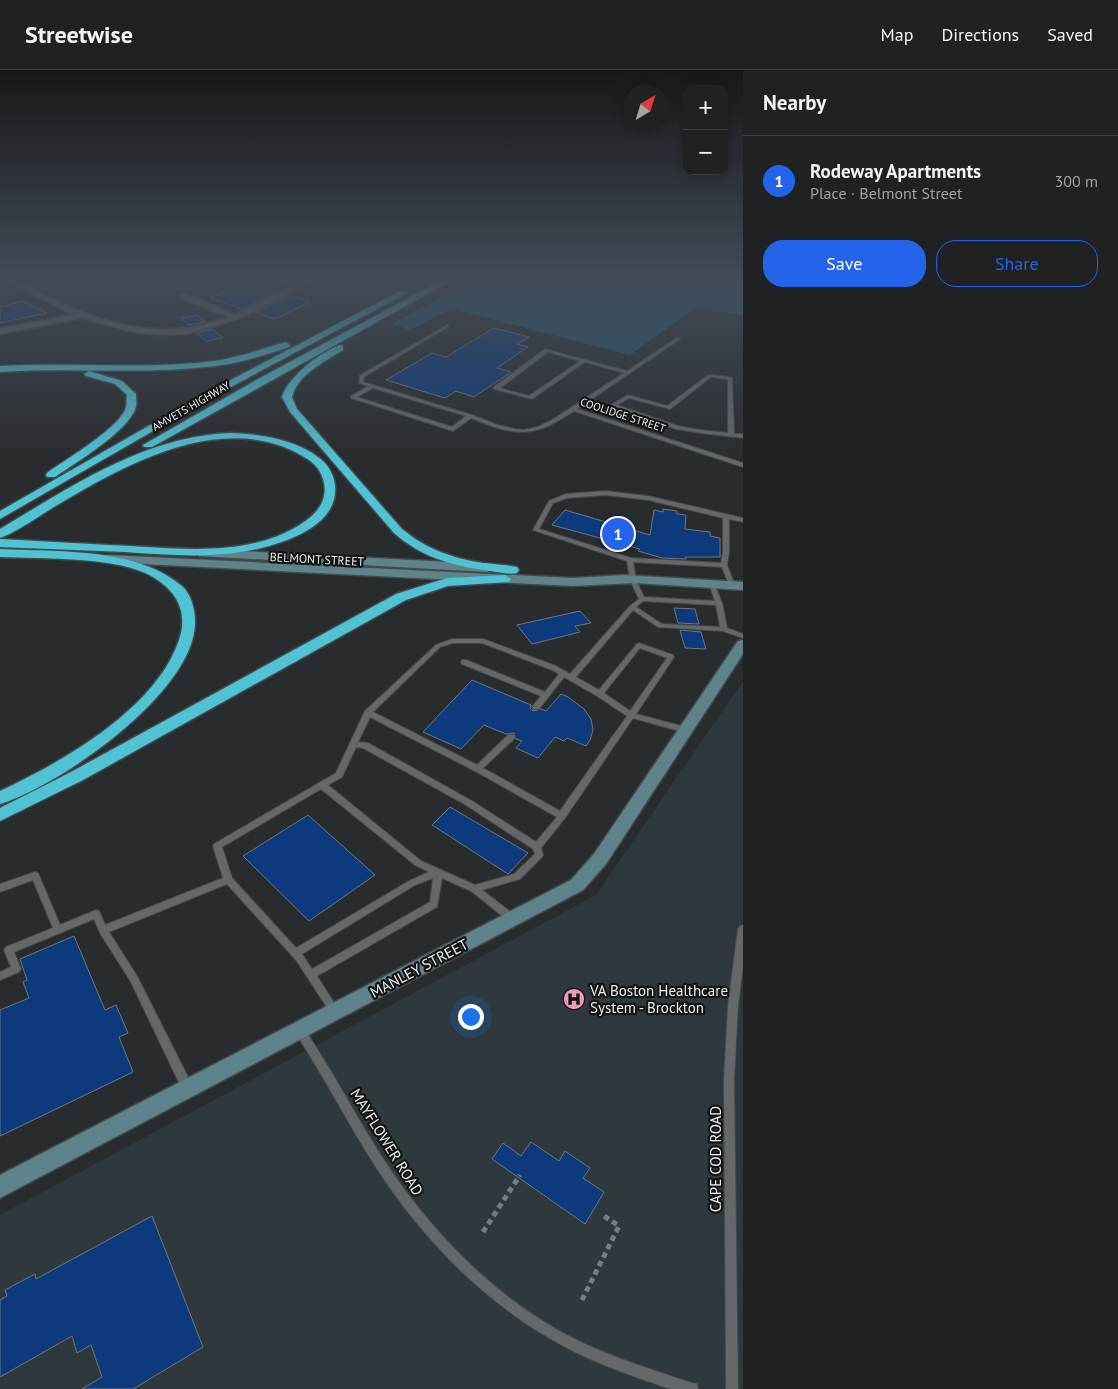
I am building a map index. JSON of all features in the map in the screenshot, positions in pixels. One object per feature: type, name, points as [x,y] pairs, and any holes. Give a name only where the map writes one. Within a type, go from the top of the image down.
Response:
[{"type":"highway","points":[[0,369],[52,366],[166,368],[214,364],[277,348],[297,340]]},
{"type":"highway","name":"AMVETS HIGHWAY","points":[[0,516],[161,421],[314,340]]},
{"type":"highway","name":"AMVETS HIGHWAY","points":[[0,534],[211,408],[338,340]]},
{"type":"highway","points":[[351,340],[298,378],[289,390],[288,401],[391,524],[410,542],[444,558],[509,575]]},
{"type":"highway","points":[[0,374],[55,372],[96,375],[110,379],[125,387],[131,393],[133,404],[129,415],[121,423],[0,512]]},
{"type":"highway","points":[[53,502],[151,451],[174,443],[207,437],[254,438],[289,446],[316,460],[328,476],[331,494],[328,504],[315,520],[295,533],[264,544],[241,549],[176,552]]},
{"type":"highway","name":"BELMONT STREET","points":[[0,542],[176,552]]},
{"type":"highway","name":"BELMONT STREET","points":[[0,553],[65,557]]},
{"type":"highway","points":[[0,798],[62,765],[104,737],[135,712],[166,678],[190,633],[191,620],[186,600],[164,578],[151,571],[125,564],[65,557]]},
{"type":"highway","points":[[0,815],[77,776],[401,597],[448,582],[509,575]]},
{"type":"main road","name":"BELMONT STREET","points":[[176,552],[509,575]]},
{"type":"main road","name":"BELMONT STREET","points":[[65,557],[509,575],[570,572],[633,580],[737,586]]},
{"type":"main road","name":"MANLEY STREET","points":[[0,1187],[569,890],[589,874],[743,644]]},
{"type":"lane","points":[[372,386],[361,383],[362,376],[423,340]]},
{"type":"lane","points":[[573,409],[676,340]]},
{"type":"lane","points":[[584,360],[530,398],[496,388],[547,350],[584,360],[627,372]]},
{"type":"lane","points":[[731,435],[730,378],[710,376],[668,408],[628,396],[613,405],[676,427],[731,435],[743,436]]},
{"type":"lane","points":[[372,386],[353,397],[452,429],[470,416]]},
{"type":"lane","name":"COOLIDGE STREET","points":[[372,386],[497,426],[526,431],[543,427],[573,409],[743,465]]},
{"type":"lane","points":[[724,565],[630,560],[536,530],[551,502],[566,496],[606,493],[648,498],[743,520]]},
{"type":"lane","points":[[726,517],[724,565],[737,586]]},
{"type":"lane","points":[[630,560],[633,580],[642,600]]},
{"type":"lane","points":[[712,584],[719,603],[724,629]]},
{"type":"lane","points":[[571,678],[632,607],[642,600],[719,603]]},
{"type":"lane","points":[[632,607],[660,626],[724,629],[743,636]]},
{"type":"lane","points":[[336,1012],[295,953],[228,880],[217,846],[338,775],[368,713],[438,646],[452,641],[484,641],[554,668],[600,694],[631,715],[686,730]]},
{"type":"lane","points":[[537,847],[562,816],[671,657],[639,645],[600,694]]},
{"type":"lane","points":[[464,662],[546,695]]},
{"type":"lane","points":[[536,707],[563,674]]},
{"type":"lane","points":[[368,713],[478,769],[562,816]]},
{"type":"lane","points":[[478,769],[511,737]]},
{"type":"lane","points":[[354,744],[365,745],[469,803],[537,847],[539,855],[517,877],[474,889]]},
{"type":"lane","points":[[322,785],[418,863],[474,889],[513,919]]},
{"type":"lane","points":[[295,953],[412,883],[438,872]]},
{"type":"lane","points":[[311,975],[434,904],[438,872]]},
{"type":"lane","points":[[0,888],[35,874],[58,930]]},
{"type":"lane","points":[[103,930],[228,880]]},
{"type":"lane","points":[[0,976],[16,969],[9,950],[96,914],[103,930],[134,979],[188,1090]]},
{"type":"lane","name":"CAPE COD ROAD","points":[[732,1389],[729,1080],[734,998],[743,929]]},
{"type":"lane","name":"MAYFLOWER ROAD","points":[[300,1031],[324,1065],[377,1160],[407,1204],[440,1244],[474,1276],[509,1306],[556,1336],[615,1364],[692,1389]]},
{"type":"path","points":[[482,1232],[520,1175]]},
{"type":"path","points":[[582,1300],[619,1226],[601,1214]]},
{"type":"shaded area","points":[[570,340],[652,340],[630,355]]},
{"type":"shaded area","name":"VA Boston Healthcare System - Brockton","points":[[743,681],[743,1389],[0,1389],[0,1215],[596,895]]},
{"type":"building","points":[[475,340],[525,340],[517,344],[528,347],[497,368],[511,372],[474,397],[456,391],[445,398],[386,380],[432,353],[446,357]]},
{"type":"building","points":[[663,509],[677,511],[677,514],[686,515],[685,529],[710,532],[710,536],[720,538],[720,557],[662,558],[638,551],[640,549],[552,525],[565,510],[650,535],[654,510],[663,512]]},
{"type":"building","points":[[674,608],[695,609],[699,624],[678,623]]},
{"type":"building","points":[[580,611],[591,623],[575,626],[580,632],[532,644],[517,625]]},
{"type":"building","points":[[680,630],[701,632],[706,649],[685,648]]},
{"type":"building","points":[[472,680],[531,705],[530,708],[533,711],[541,709],[546,711],[561,694],[568,697],[584,709],[591,719],[593,730],[590,740],[586,746],[567,738],[564,741],[555,737],[538,758],[516,748],[522,741],[516,739],[514,733],[506,734],[484,725],[461,749],[423,732]]},
{"type":"building","points":[[450,807],[528,853],[508,874],[432,825]]},
{"type":"building","points":[[308,815],[375,875],[309,921],[243,856]]},
{"type":"building","points":[[74,936],[105,1010],[116,1005],[128,1033],[119,1037],[133,1072],[0,1136],[0,1010],[29,998],[23,982],[27,980],[20,959]]},
{"type":"building","points":[[531,1142],[559,1161],[565,1151],[590,1168],[583,1178],[604,1192],[585,1224],[492,1159],[503,1143],[521,1156]]},
{"type":"building","points":[[152,1216],[203,1347],[133,1389],[82,1389],[102,1377],[91,1345],[77,1353],[72,1336],[0,1377],[0,1300],[7,1296],[5,1290],[35,1274],[36,1279]]},
{"type":"place","name":"Rodeway Apartments","points":[[618,534]]},
{"type":"place","name":"VA Boston Healthcare System - Brockton","points":[[574,999]]}]
